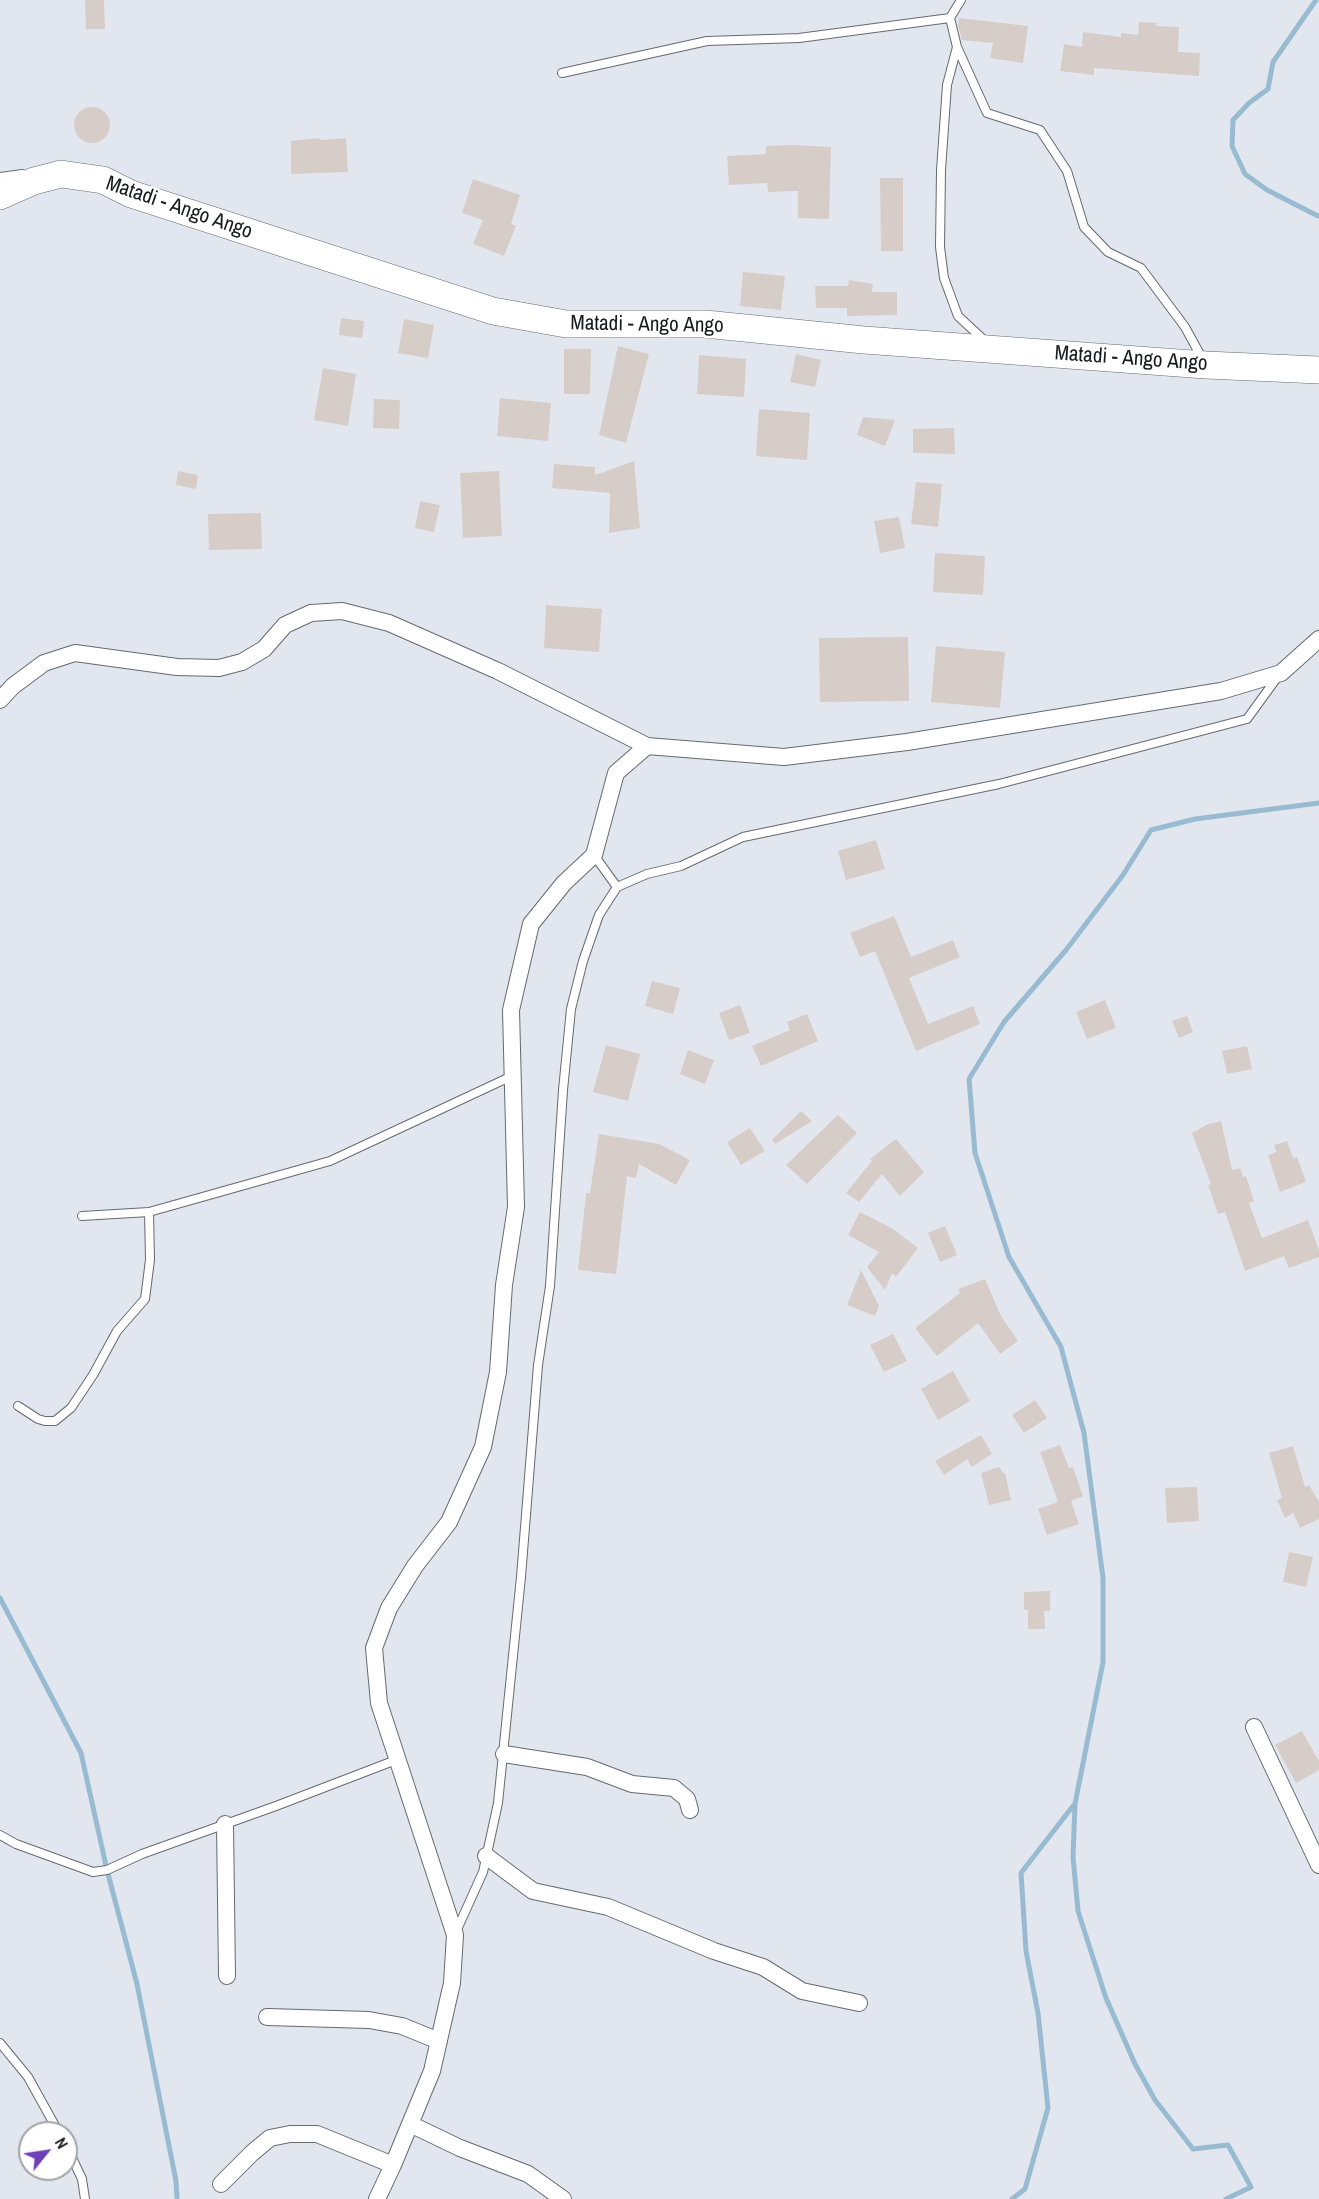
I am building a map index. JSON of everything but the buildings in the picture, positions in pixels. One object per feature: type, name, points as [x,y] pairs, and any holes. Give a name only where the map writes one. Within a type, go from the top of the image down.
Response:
[{"type":"highway","name":"Matadi - Ango Ango","points":[[0,196],[34,181],[61,174],[103,180],[131,194],[493,311],[566,324],[705,324],[864,340],[1206,365],[1319,370]]},
{"type":"street","points":[[0,700],[13,686],[44,663],[75,653],[177,667],[219,668],[242,662],[264,649],[285,625],[311,613],[342,611],[389,623],[498,671],[647,746],[784,757],[907,742],[1221,691],[1281,673],[1319,639]]},
{"type":"street","points":[[377,2199],[432,2071],[452,1983],[454,1935],[379,1703],[374,1648],[389,1608],[414,1566],[449,1522],[483,1447],[498,1372],[504,1286],[516,1207],[511,1010],[531,924],[564,883],[594,855],[616,773],[647,746]]},
{"type":"street","points":[[1254,1727],[1319,1865]]},
{"type":"street","points":[[504,1754],[586,1767],[632,1784],[674,1788],[687,1799],[690,1810]]},
{"type":"street","points":[[225,1824],[227,1976]]},
{"type":"street","points":[[486,1857],[533,1891],[608,1907],[714,1951],[764,1967],[802,1991],[859,2002]]},
{"type":"street","points":[[267,2017],[369,2020],[402,2026],[439,2041]]},
{"type":"street","points":[[410,2124],[460,2148],[528,2174],[563,2199]]},
{"type":"street","points":[[221,2184],[270,2138],[290,2134],[316,2134],[393,2165]]},
{"type":"lane","points":[[961,0],[950,18],[957,47],[987,113],[1040,130],[1067,171],[1084,227],[1108,252],[1141,268],[1185,327],[1206,365]]},
{"type":"lane","points":[[562,73],[707,41],[798,38],[950,18]]},
{"type":"lane","points":[[957,47],[947,85],[941,170],[940,247],[944,278],[958,316],[994,349]]},
{"type":"lane","points":[[0,177],[33,172],[61,174]]},
{"type":"lane","points":[[454,1935],[483,1872],[498,1803],[521,1577],[538,1365],[550,1286],[563,1090],[571,1009],[583,961],[599,915],[617,887],[647,874],[681,866],[743,837],[999,784],[1247,719],[1281,673]]},
{"type":"lane","points":[[594,855],[617,887]]},
{"type":"lane","points":[[82,1216],[149,1212],[330,1161],[513,1075]]},
{"type":"lane","points":[[18,1406],[45,1421],[55,1421],[71,1408],[93,1376],[117,1331],[146,1299],[150,1260],[149,1212]]},
{"type":"lane","points":[[0,1835],[16,1844],[93,1872],[107,1870],[142,1854],[396,1760]]},
{"type":"lane","points":[[0,2043],[28,2077],[52,2121]]},
{"type":"lane","points":[[78,2170],[82,2179],[85,2199]]},
{"type":"waterway","points":[[1316,0],[1273,62],[1268,89],[1249,103],[1233,120],[1232,146],[1245,174],[1267,190],[1318,216]]},
{"type":"waterway","points":[[1226,2199],[1251,2187],[1228,2145],[1193,2149],[1155,2100],[1135,2064],[1106,1998],[1078,1911],[1073,1857],[1075,1804],[1103,1662],[1103,1578],[1084,1433],[1061,1347],[1009,1257],[975,1153],[969,1079],[1004,1022],[1066,950],[1123,875],[1151,830],[1195,819],[1319,803]]},
{"type":"waterway","points":[[0,1598],[81,1753],[107,1870],[137,1984],[176,2181],[177,2199]]},
{"type":"waterway","points":[[1012,2199],[1025,2189],[1048,2108],[1038,2013],[1026,1951],[1021,1873],[1073,1806]]}]
